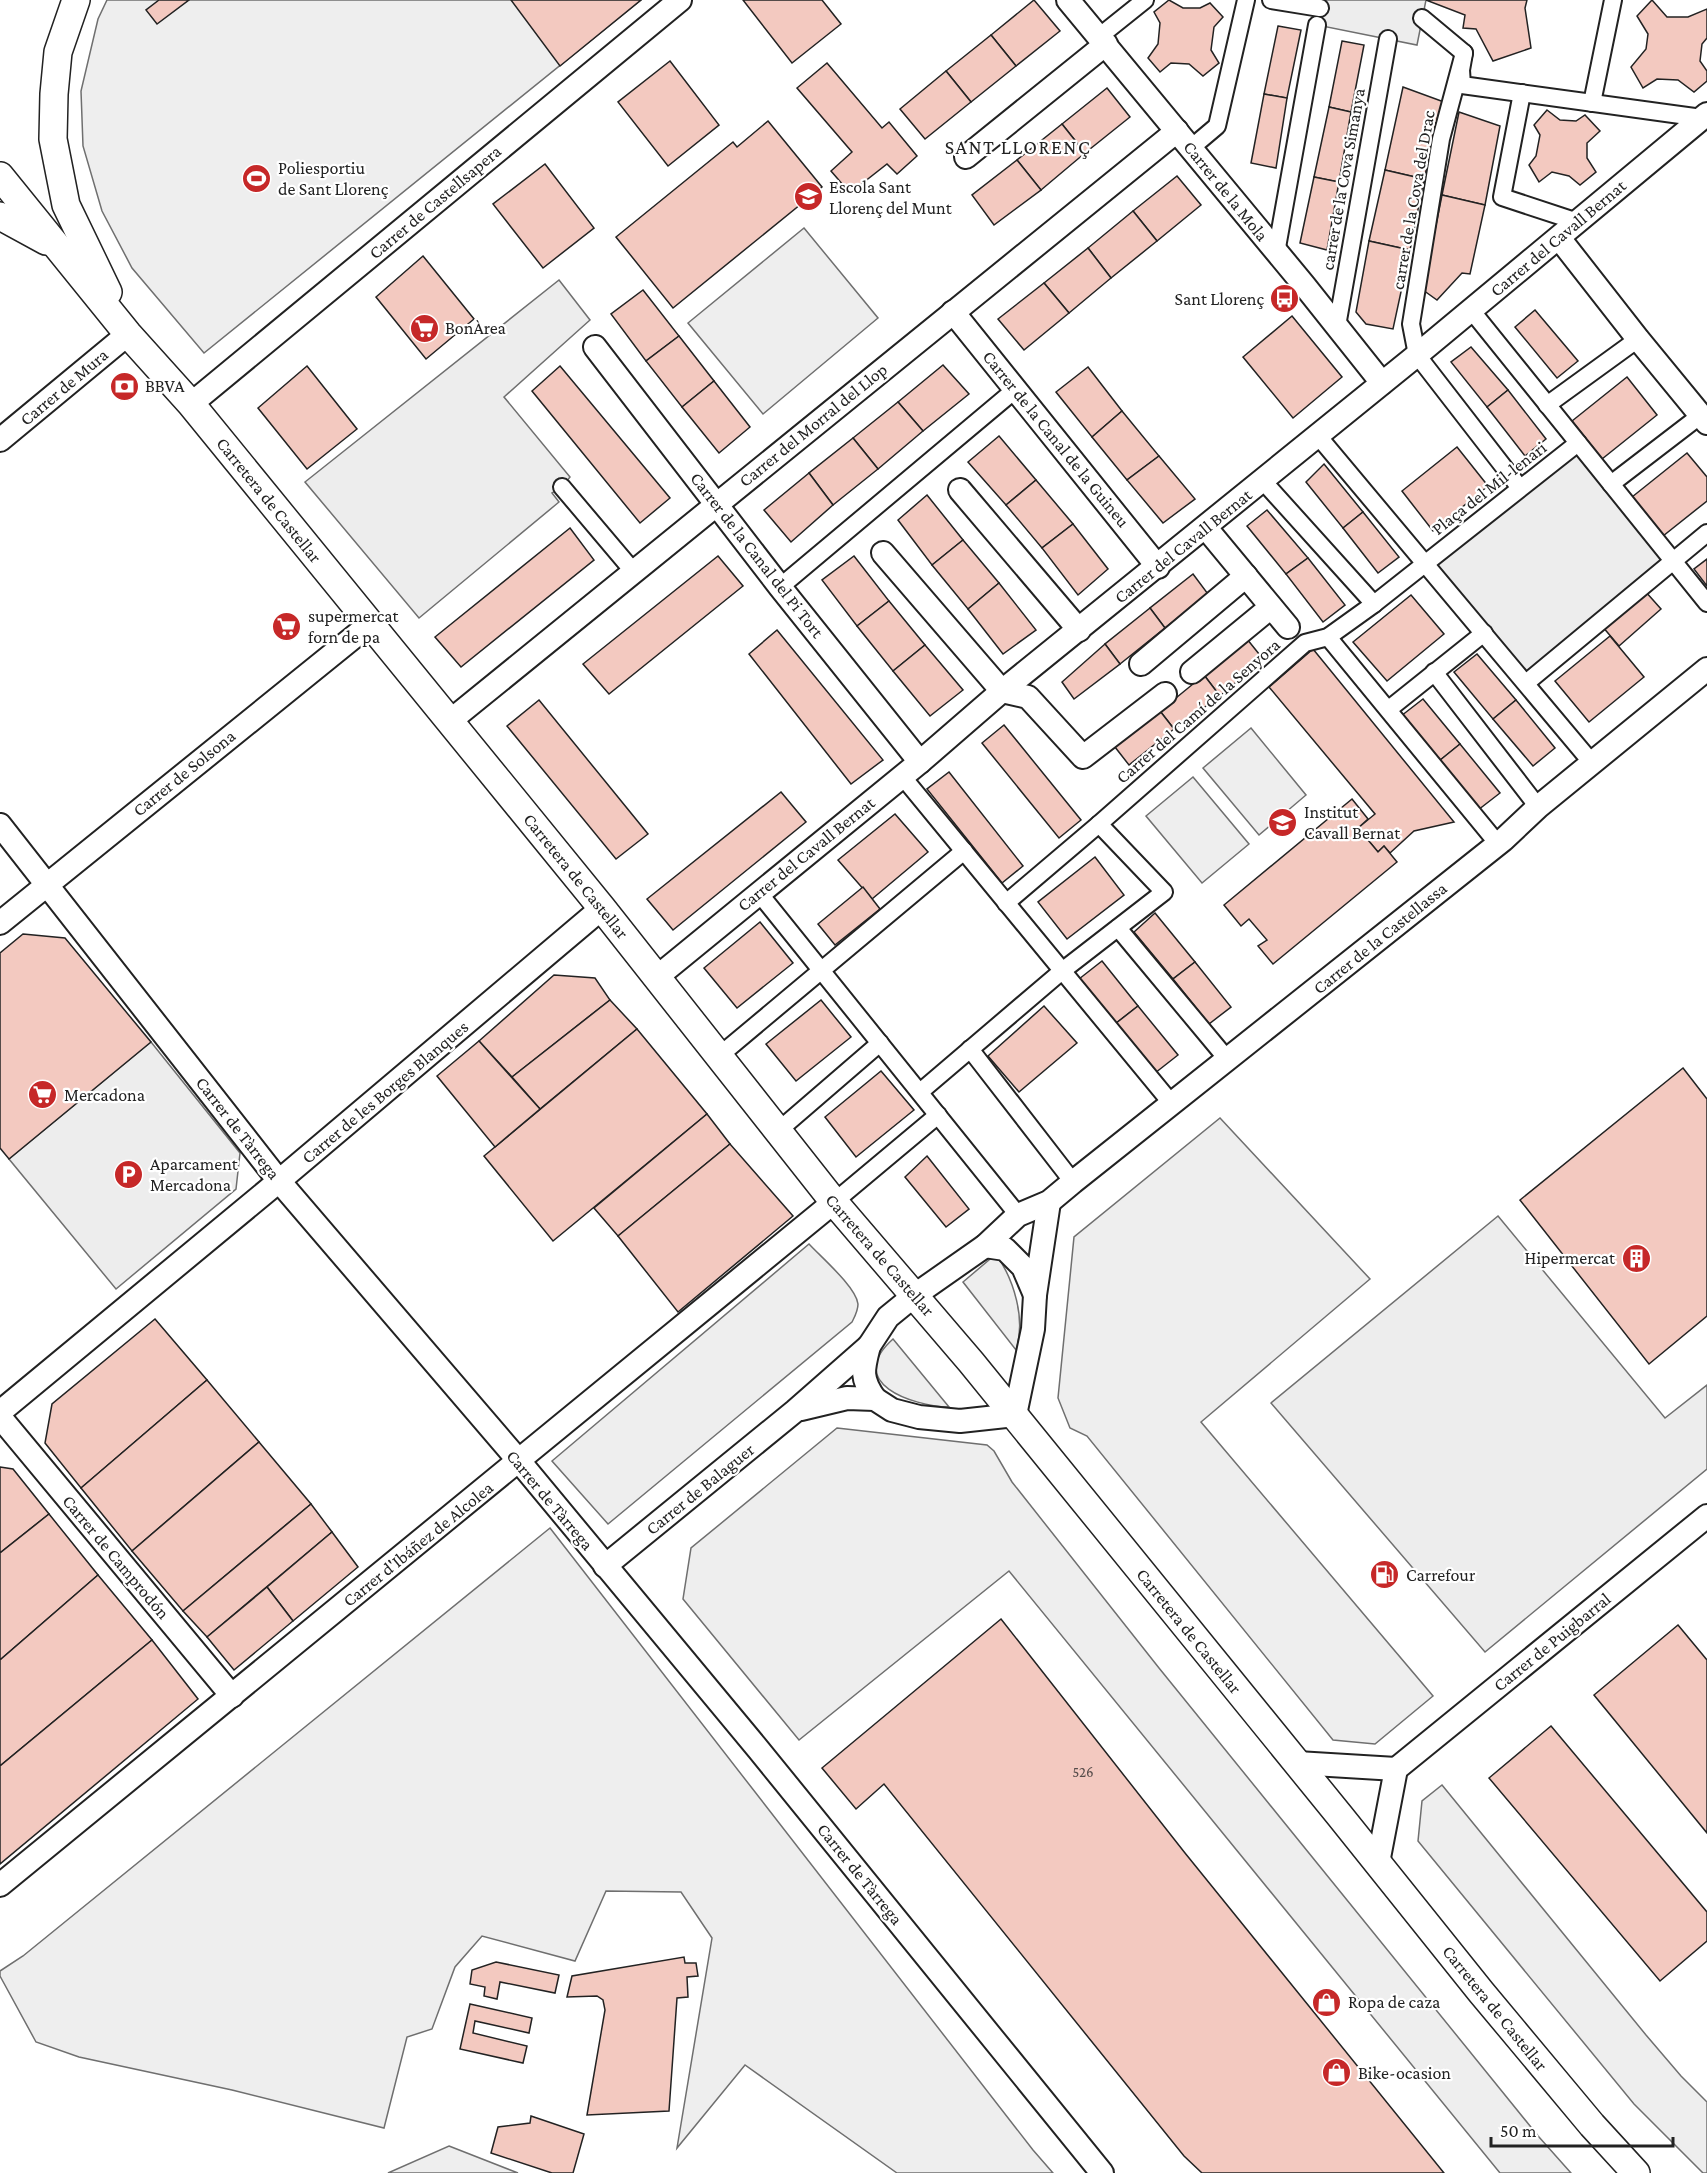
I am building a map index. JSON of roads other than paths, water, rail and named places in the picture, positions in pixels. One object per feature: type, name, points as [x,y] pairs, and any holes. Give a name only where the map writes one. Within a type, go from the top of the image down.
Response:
[{"type":"street","name":"Carretera de Castellar","points":[[76,0],[58,52],[53,139],[58,172],[66,205],[128,334]]},
{"type":"street","name":"Carrer de Castellsapera","points":[[190,404],[680,0]]},
{"type":"street","name":"Carrer de la Mola","points":[[1068,0],[1382,383]]},
{"type":"street","points":[[966,157],[1103,40],[1145,0]]},
{"type":"street","points":[[1191,148],[1217,126],[1246,0]]},
{"type":"street","points":[[1271,0],[1318,16],[1276,253]]},
{"type":"street","points":[[1592,103],[1613,0]]},
{"type":"street","points":[[1422,18],[1464,53],[1461,70],[1462,85],[1705,116]]},
{"type":"street","name":"carrer de la Cova Simanya","points":[[1336,326],[1388,39]]},
{"type":"street","name":"carrer de la Cova del Drac","points":[[1417,356],[1411,324],[1441,139],[1464,53]]},
{"type":"street","points":[[1522,93],[1502,197],[1578,222]]},
{"type":"street","name":"Carrer del Cavall Bernat","points":[[657,977],[1002,692],[1417,356],[1705,116]]},
{"type":"street","name":"Carrer del Morral del Llop","points":[[450,721],[1177,131]]},
{"type":"street","name":"Carretera de Castellar","points":[[0,176],[128,334],[190,404],[450,721],[602,908],[834,1202],[1015,1416],[1480,1992],[1592,2125],[1636,2173]]},
{"type":"street","name":"Carretera de Castellar","points":[[0,216],[58,247]]},
{"type":"street","points":[[1559,238],[1704,419],[1611,484]]},
{"type":"street","points":[[1471,310],[1707,603]]},
{"type":"street","name":"Carrer de la Canal de la Guineu","points":[[953,312],[1158,567]]},
{"type":"street","name":"Carrer de Mura","points":[[0,440],[128,334]]},
{"type":"street","points":[[1547,405],[1638,339]]},
{"type":"street","name":"Carrer de la Canal del Pi Tort","points":[[595,347],[920,762]]},
{"type":"street","points":[[1417,356],[1520,488]]},
{"type":"street","points":[[780,586],[866,516],[918,469],[1016,390]]},
{"type":"street","points":[[1318,436],[1592,763]]},
{"type":"street","name":"Plaça del Mil-lenari","points":[[1425,563],[1578,443]]},
{"type":"street","points":[[1263,481],[1374,604]]},
{"type":"street","points":[[562,487],[633,571]]},
{"type":"street","points":[[960,490],[1079,630]]},
{"type":"street","points":[[1206,528],[1288,627]]},
{"type":"street","points":[[1526,682],[1707,533]]},
{"type":"street","points":[[883,553],[1002,692],[1028,697],[1083,757],[1165,693]]},
{"type":"street","name":"Carrer del Camí de la Senyora","points":[[1006,903],[1305,643],[1328,637],[1425,563]]},
{"type":"street","points":[[1142,664],[1246,576]]},
{"type":"street","points":[[1192,672],[1271,607]]},
{"type":"street","name":"Carrer de Solsona","points":[[0,923],[370,624]]},
{"type":"street","points":[[1389,709],[1484,633]]},
{"type":"street","points":[[1328,637],[1498,844]]},
{"type":"street","name":"Carrer de la Castellassa","points":[[915,1295],[985,1246],[1018,1215],[1049,1202],[1498,844],[1538,807],[1707,669]]},
{"type":"street","points":[[1434,672],[1538,807]]},
{"type":"street","points":[[902,776],[1172,1104]]},
{"type":"street","points":[[920,1092],[1062,971],[1164,891],[1099,824]]},
{"type":"street","name":"Carrer de Tàrrega","points":[[0,825],[279,1181],[519,1461],[787,1784],[1102,2173]]},
{"type":"street","points":[[719,1056],[963,851]]},
{"type":"street","points":[[759,893],[1018,1215]]},
{"type":"street","name":"Carrer de les Borges Blanques","points":[[0,1412],[279,1181],[602,908]]},
{"type":"street","points":[[1118,928],[1227,1059]]},
{"type":"street","points":[[778,1131],[880,1043]]},
{"type":"street","points":[[970,1049],[1073,1182]]},
{"type":"street","points":[[834,1202],[938,1115]]},
{"type":"street","name":"Carrer d'Ibáñez de Alcolea","points":[[0,1885],[834,1202]]},
{"type":"street","points":[[1015,1416],[1033,1329],[1035,1295],[1049,1202]]},
{"type":"street","points":[[985,1246],[1005,1249],[1023,1267],[1035,1295]]},
{"type":"street","name":"Carrer de Balaguer","points":[[605,1566],[795,1411],[869,1346],[888,1317],[915,1295]]},
{"type":"street","name":"Carrer de Balaguer","points":[[869,1346],[863,1378],[866,1387],[874,1399],[892,1410],[919,1417],[960,1421],[1015,1416]]},
{"type":"street","name":"Carrer de Balaguer","points":[[795,1411],[847,1398],[874,1399]]},
{"type":"street","name":"Carrer de Camprodón","points":[[0,1417],[232,1696]]},
{"type":"street","name":"Carrer de Puigbarral","points":[[1396,1769],[1707,1516]]},
{"type":"street","points":[[1297,1763],[1396,1769],[1378,1863]]},
{"type":"place","name":"Poliesportiu de Sant Llorenç","points":[[257,178]]},
{"type":"place","name":"Escola Sant Llorenç del Munt","points":[[808,197]]},
{"type":"place","name":"Sant Llorenç","points":[[1285,299]]},
{"type":"place","name":"BonÀrea","points":[[424,328]]},
{"type":"place","name":"BBVA","points":[[124,386]]},
{"type":"place","name":"supermercat forn de pa","points":[[287,626]]},
{"type":"place","name":"Institut Cavall Bernat","points":[[1283,822]]},
{"type":"place","name":"Mercadona","points":[[43,1095]]},
{"type":"place","name":"Aparcament Mercadona","points":[[129,1174]]},
{"type":"place","name":"Hipermercat","points":[[1636,1258]]},
{"type":"place","name":"Carrefour","points":[[1385,1575]]},
{"type":"place","name":"Ropa de caza","points":[[1327,2002]]},
{"type":"place","name":"Bike-ocasion","points":[[1337,2073]]},
{"type":"district","name":"SANT LLORENÇ","points":[[1018,147]]}]
